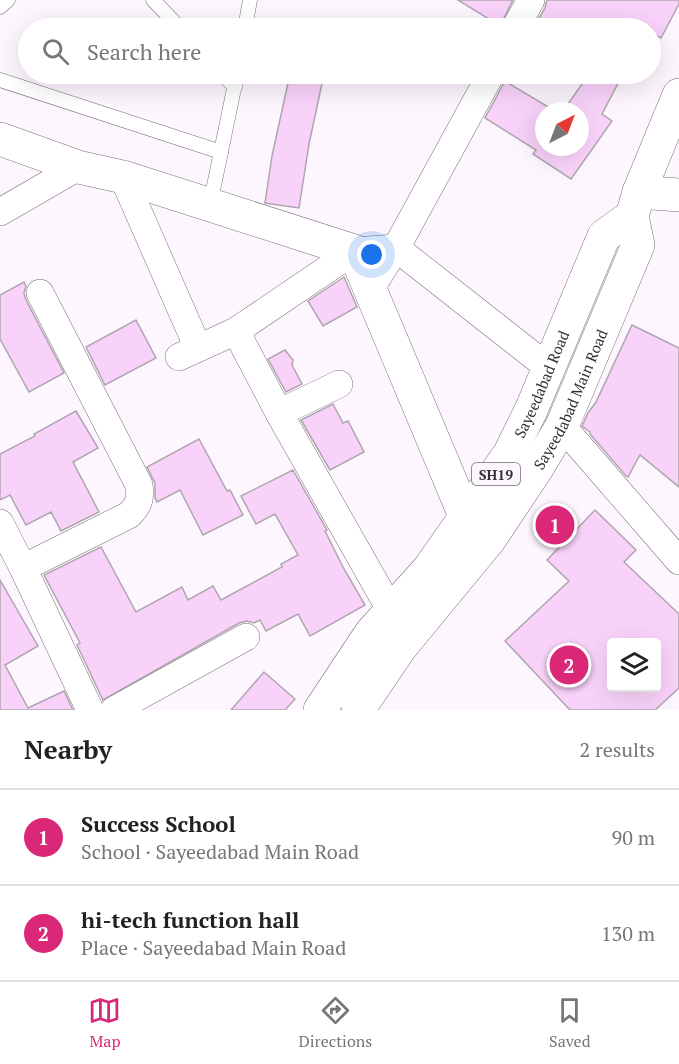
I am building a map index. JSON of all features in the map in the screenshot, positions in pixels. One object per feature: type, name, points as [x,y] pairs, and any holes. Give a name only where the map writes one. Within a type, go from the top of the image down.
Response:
[{"type":"main road","points":[[635,204],[679,95]]},
{"type":"main road","points":[[0,138],[78,167],[123,177],[354,251],[466,518]]},
{"type":"main road","points":[[635,204],[679,195]]},
{"type":"main road","name":"Sayeedabad Road","points":[[320,710],[370,633],[402,621],[429,568],[510,453],[549,368],[604,236],[635,204]]},
{"type":"main road","name":"Sayeedabad Main Road","points":[[358,710],[402,621],[489,540],[562,426],[638,245],[635,204]]},
{"type":"street","points":[[521,18],[531,0]]},
{"type":"street","points":[[370,290],[396,248],[486,84]]},
{"type":"street","points":[[0,212],[78,167]]},
{"type":"street","points":[[123,177],[189,352],[236,331],[354,251],[396,248],[549,368]]},
{"type":"street","points":[[23,568],[129,514],[137,507],[140,498],[139,485],[40,293]]},
{"type":"street","points":[[236,331],[279,413],[402,621]]},
{"type":"street","points":[[279,413],[339,384]]},
{"type":"street","points":[[562,426],[679,561]]},
{"type":"street","points":[[0,523],[90,710]]},
{"type":"street","points":[[114,710],[246,637]]},
{"type":"lane","points":[[0,7],[8,0]]},
{"type":"lane","points":[[153,0],[170,18]]},
{"type":"lane","points":[[247,18],[250,0]]},
{"type":"lane","points":[[0,80],[221,152]]},
{"type":"lane","points":[[210,205],[235,84]]},
{"type":"building","points":[[458,0],[513,0],[504,18],[487,18]]},
{"type":"building","points":[[547,0],[679,0],[661,38],[661,18],[539,18]]},
{"type":"building","points":[[288,84],[322,84],[299,208],[265,203],[272,156]]},
{"type":"building","points":[[503,84],[510,84],[540,102],[535,102],[535,149],[485,118]]},
{"type":"building","points":[[582,84],[618,84],[602,114],[612,121],[589,154],[589,102],[569,102]]},
{"type":"building","points":[[536,156],[587,156],[571,179]]},
{"type":"building","points":[[344,277],[357,307],[323,326],[308,301]]},
{"type":"building","points":[[24,282],[26,300],[64,373],[29,392],[0,339],[0,295]]},
{"type":"building","points":[[136,320],[156,358],[105,385],[86,347]]},
{"type":"building","points":[[632,325],[679,348],[679,487],[640,455],[628,477],[626,476],[590,432],[582,426],[596,402]]},
{"type":"building","points":[[285,350],[293,360],[292,365],[302,384],[286,392],[268,359]]},
{"type":"building","points":[[333,404],[343,423],[348,421],[364,452],[330,470],[301,420]]},
{"type":"building","points":[[76,411],[98,448],[73,462],[99,512],[61,531],[51,512],[26,525],[10,495],[0,500],[0,454]]},
{"type":"building","points":[[199,439],[227,491],[230,490],[243,515],[203,535],[180,490],[157,502],[155,483],[147,467]]},
{"type":"building","points":[[293,470],[365,605],[310,636],[298,614],[266,631],[260,620],[254,623],[247,621],[239,623],[103,700],[77,645],[80,643],[44,575],[101,547],[136,612],[182,587],[188,600],[213,586],[221,600],[282,567],[281,564],[298,555],[275,514],[256,524],[241,496]]},
{"type":"building","points":[[595,510],[636,550],[624,562],[679,614],[679,688],[655,710],[570,710],[505,641],[569,581],[547,560]]},
{"type":"building","points":[[0,580],[38,646],[5,665],[28,708],[64,691],[73,710],[0,710]]},
{"type":"building","points":[[264,672],[295,699],[285,710],[231,710]]},
{"type":"place","name":"Success School","points":[[555,525]]},
{"type":"place","name":"hi-tech function hall","points":[[569,665]]}]
